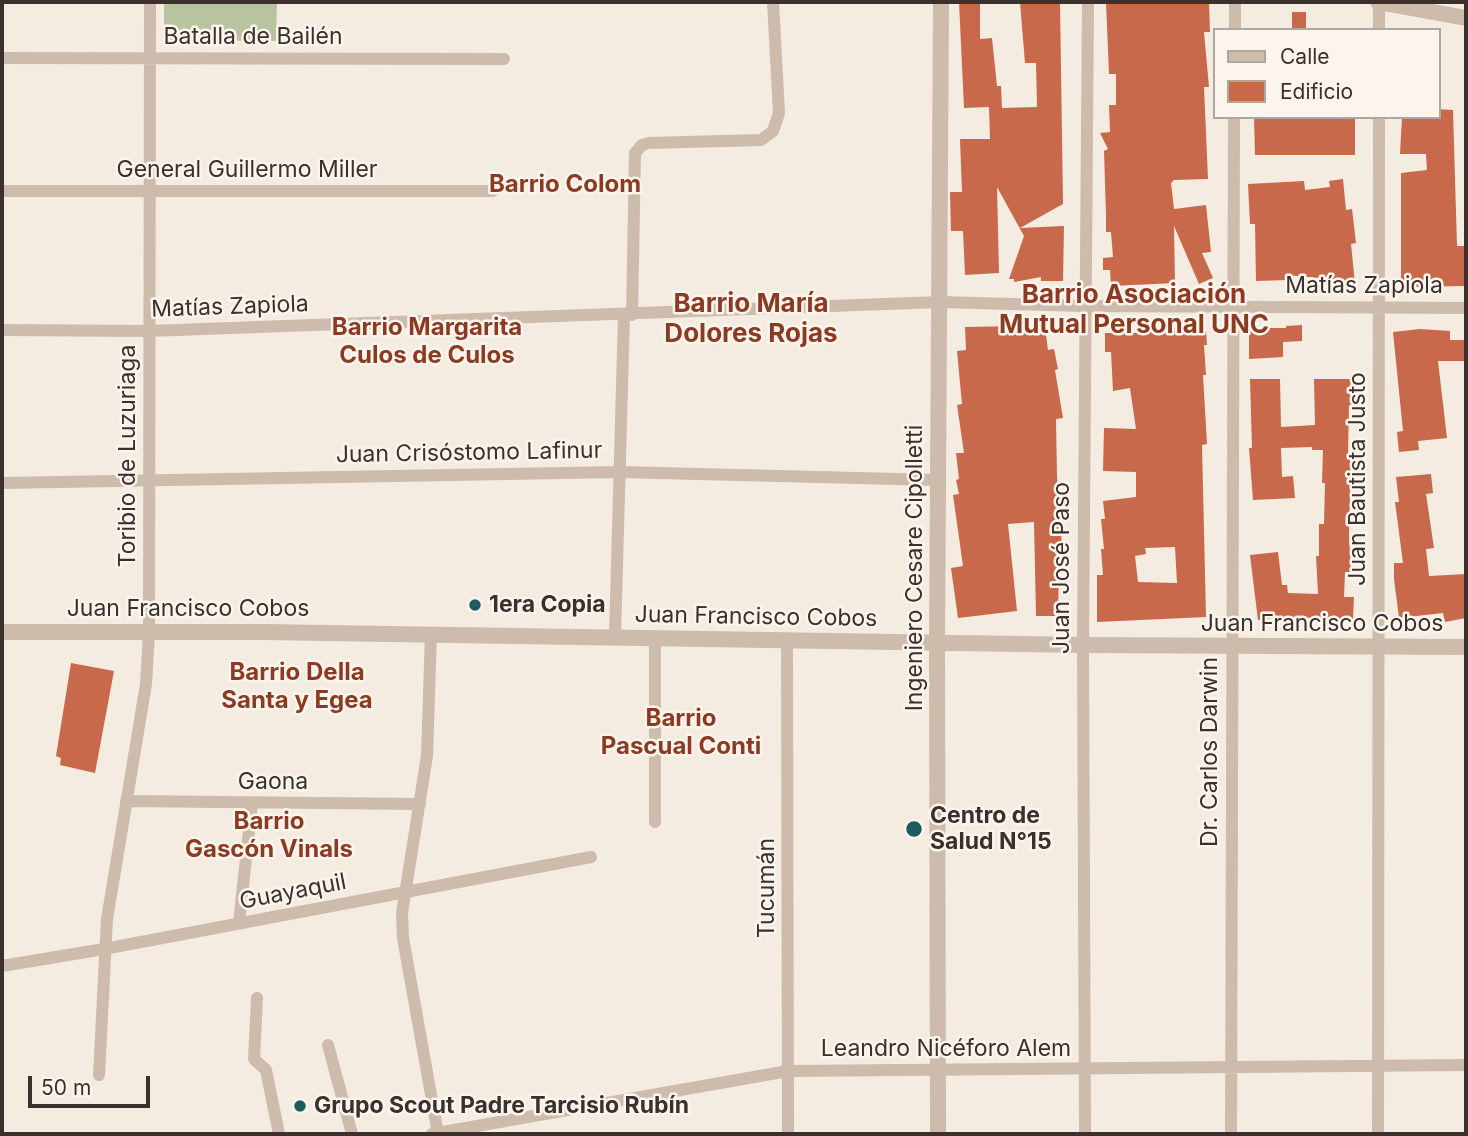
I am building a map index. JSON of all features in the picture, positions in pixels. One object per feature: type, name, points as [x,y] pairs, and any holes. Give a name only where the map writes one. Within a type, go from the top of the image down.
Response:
[{"type":"street","name":"Toribio de Luzuriaga","points":[[99,1075],[104,949],[146,684],[149,632],[150,2]]},
{"type":"street","points":[[615,636],[619,472],[635,153],[642,145],[649,143],[761,140],[773,131],[779,113],[773,2]]},
{"type":"street","name":"Ingeniero Cesare Cipolletti","points":[[938,1134],[937,480],[941,2]]},
{"type":"street","name":"Juan José Paso","points":[[1085,1134],[1083,645],[1088,2]]},
{"type":"street","points":[[1235,2],[1235,28]]},
{"type":"street","points":[[1379,28],[1378,2],[1466,18]]},
{"type":"street","name":"Batalla de Bailén","points":[[2,58],[504,59]]},
{"type":"street","name":"Dr. Carlos Darwin","points":[[1231,1134],[1234,119]]},
{"type":"street","name":"Juan Bautista Justo","points":[[1378,1134],[1379,119]]},
{"type":"street","name":"General Guillermo Miller","points":[[2,191],[493,191]]},
{"type":"street","name":"Matías Zapiola","points":[[2,330],[149,331],[940,302],[1084,306],[1466,308]]},
{"type":"street","name":"Juan Crisóstomo Lafinur","points":[[2,483],[619,472],[937,480]]},
{"type":"street","name":"Juan Francisco Cobos","points":[[2,632],[431,633],[787,641],[1466,647]]},
{"type":"street","points":[[431,633],[427,756],[402,913],[403,938],[436,1134]]},
{"type":"street","points":[[655,637],[655,822]]},
{"type":"street","name":"Tucumán","points":[[787,641],[788,1134]]},
{"type":"street","name":"Gaona","points":[[126,801],[421,804]]},
{"type":"street","points":[[239,923],[252,803]]},
{"type":"street","name":"Guayaquil","points":[[2,966],[591,857]]},
{"type":"street","points":[[257,998],[254,1059],[266,1070],[279,1134]]},
{"type":"street","points":[[328,1045],[352,1134]]},
{"type":"street","name":"Leandro Nicéforo Alem","points":[[436,1134],[788,1071],[1466,1065]]},
{"type":"green space","points":[[164,2],[277,2],[276,41],[164,40]]},
{"type":"building","points":[[959,2],[980,2],[980,39],[992,38],[997,86],[1001,86],[1002,108],[1037,107],[1036,63],[1025,63],[1020,2],[1060,2],[1063,204],[1020,228],[1064,226],[1063,281],[1041,281],[1041,277],[1014,282],[1014,279],[1009,279],[1024,236],[997,187],[999,273],[965,275],[963,231],[951,231],[950,192],[962,192],[960,139],[990,139],[989,107],[964,108]]},
{"type":"building","points":[[1106,2],[1209,2],[1210,32],[1204,32],[1209,87],[1204,87],[1208,179],[1174,180],[1171,183],[1174,209],[1206,205],[1211,252],[1202,253],[1213,278],[1199,284],[1174,226],[1175,283],[1111,286],[1110,270],[1103,270],[1103,258],[1113,257],[1111,232],[1106,232],[1104,151],[1108,149],[1100,133],[1110,132],[1109,105],[1116,105],[1116,74],[1109,74]]},
{"type":"building","points":[[1292,12],[1306,12],[1306,28],[1292,28]]},
{"type":"building","points":[[1440,109],[1453,110],[1457,246],[1466,246],[1466,286],[1401,287],[1401,173],[1427,170],[1426,154],[1400,154],[1402,119],[1440,119]]},
{"type":"building","points":[[1254,119],[1355,119],[1355,155],[1255,155]]},
{"type":"building","points":[[1343,179],[1346,210],[1352,209],[1356,243],[1351,244],[1355,283],[1341,284],[1340,280],[1287,275],[1287,280],[1256,281],[1255,224],[1250,224],[1248,184],[1304,181],[1305,190],[1330,187],[1329,181]]},
{"type":"building","points":[[1302,325],[1302,341],[1283,342],[1283,357],[1249,359],[1249,328]]},
{"type":"building","points":[[1019,326],[1019,331],[1045,327],[1048,350],[1054,349],[1058,369],[1055,370],[1063,418],[1056,419],[1062,546],[1056,546],[1059,569],[1058,616],[1036,616],[1034,522],[1008,524],[1017,611],[958,618],[951,568],[963,566],[953,495],[959,494],[956,453],[964,453],[957,405],[962,404],[957,351],[966,350],[965,327]]},
{"type":"building","points":[[1185,326],[1186,333],[1206,331],[1206,375],[1203,375],[1207,444],[1202,445],[1206,617],[1097,622],[1097,575],[1103,575],[1103,501],[1136,497],[1136,472],[1103,471],[1104,428],[1136,429],[1130,388],[1113,391],[1111,352],[1105,352],[1105,333],[1134,333]],"holes":[[[1175,547],[1177,583],[1138,582],[1135,556],[1146,554],[1145,548]]]},
{"type":"building","points":[[1420,329],[1450,331],[1450,340],[1466,340],[1466,361],[1438,361],[1447,438],[1418,441],[1419,450],[1399,452],[1397,432],[1403,431],[1393,332]]},
{"type":"building","points":[[1250,379],[1280,379],[1281,427],[1315,425],[1314,379],[1351,379],[1353,405],[1349,405],[1348,455],[1351,455],[1351,572],[1345,572],[1344,597],[1354,597],[1353,620],[1291,617],[1291,620],[1275,622],[1274,618],[1258,620],[1250,555],[1278,552],[1282,585],[1287,585],[1288,593],[1318,594],[1316,556],[1319,556],[1319,524],[1324,524],[1325,483],[1322,483],[1323,450],[1312,450],[1312,447],[1281,448],[1282,477],[1293,476],[1295,498],[1253,500],[1249,448],[1252,448]]},
{"type":"building","points":[[1431,474],[1433,493],[1426,494],[1434,548],[1426,549],[1429,576],[1466,574],[1466,618],[1445,622],[1443,613],[1399,618],[1394,579],[1394,563],[1403,563],[1395,502],[1399,502],[1396,477]]},
{"type":"building","points":[[71,663],[114,671],[95,773],[60,765],[61,758],[56,756]]},
{"type":"place","name":"1era Copia","points":[[475,605]]},
{"type":"place","name":"Centro de Salud N°15","points":[[914,829]]},
{"type":"place","name":"Grupo Scout Padre Tarcisio Rubín","points":[[300,1106]]},
{"type":"district","name":"Barrio Colom","points":[[565,185]]},
{"type":"district","name":"Barrio Asociación Mutual Personal UNC","points":[[1134,310]]},
{"type":"district","name":"Barrio María Dolores Rojas","points":[[751,319]]},
{"type":"district","name":"Barrio Margarita Culos de Culos","points":[[427,342]]},
{"type":"district","name":"Barrio Della Santa y Egea","points":[[297,687]]},
{"type":"district","name":"Barrio Pascual Conti","points":[[681,733]]},
{"type":"district","name":"Barrio Gascón Vinals","points":[[269,836]]}]
